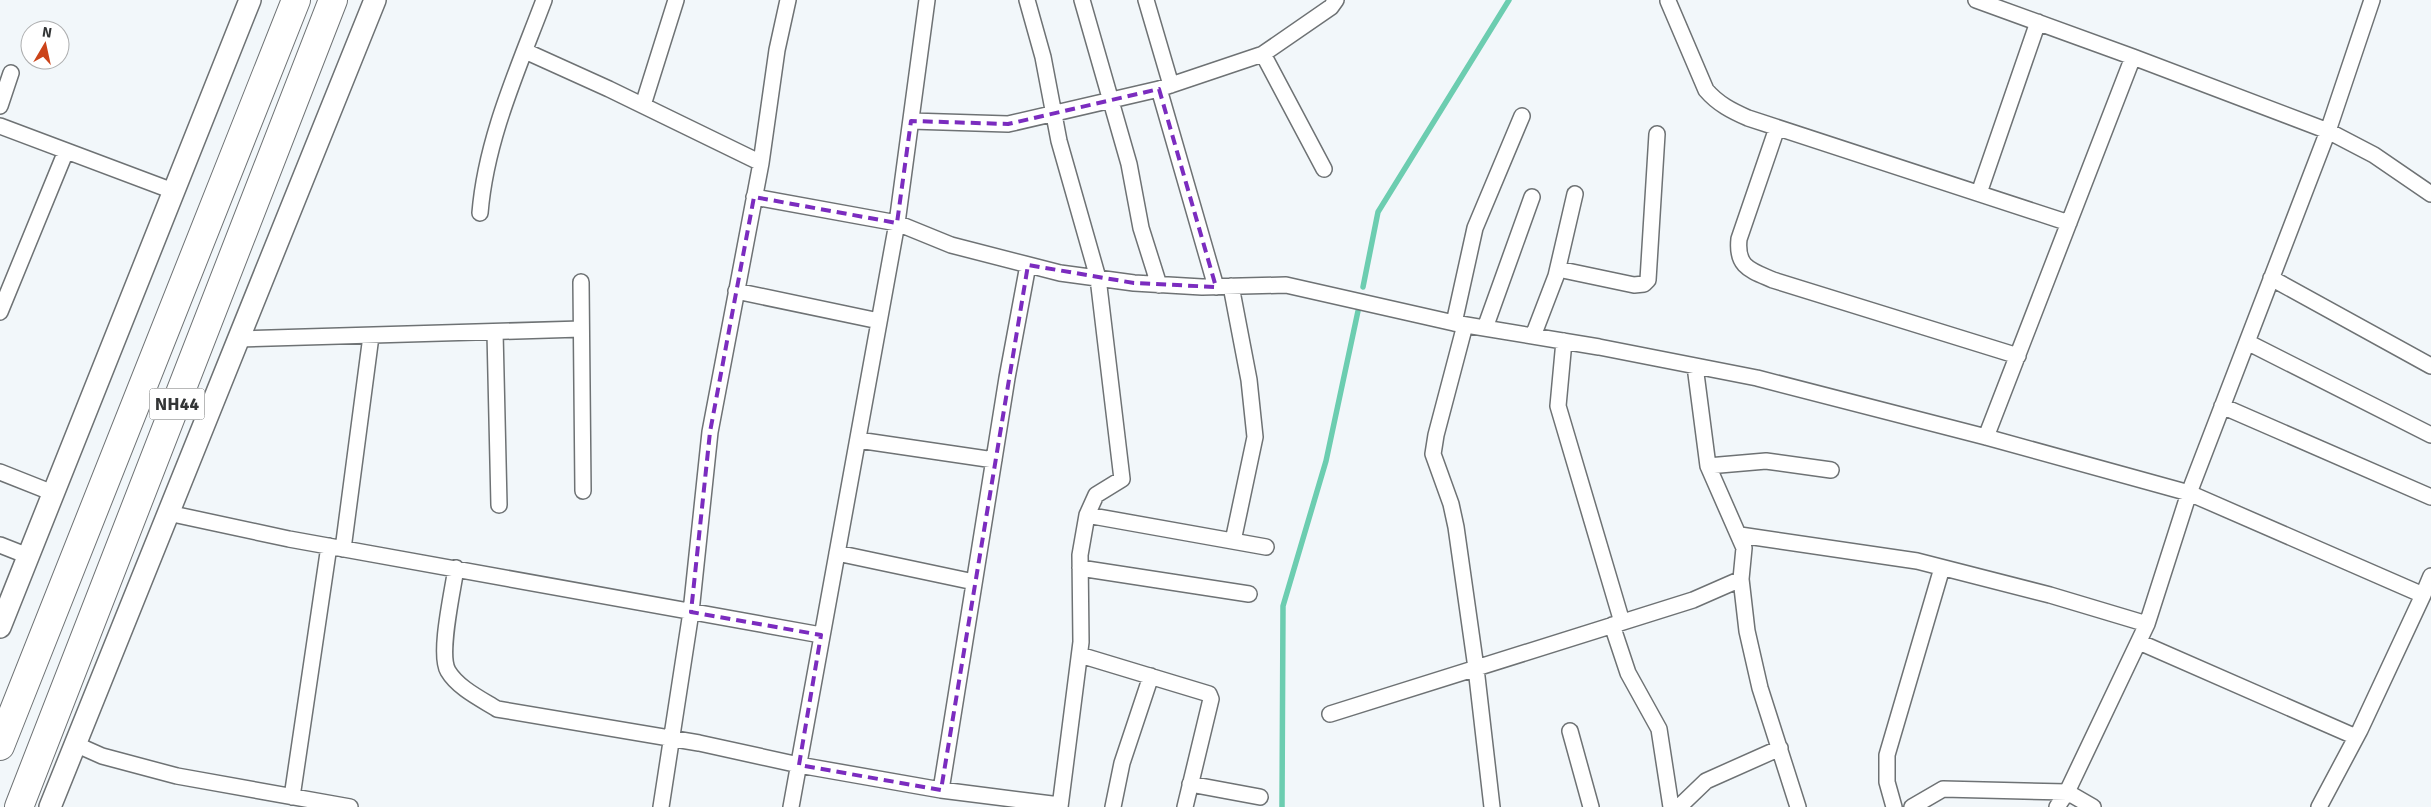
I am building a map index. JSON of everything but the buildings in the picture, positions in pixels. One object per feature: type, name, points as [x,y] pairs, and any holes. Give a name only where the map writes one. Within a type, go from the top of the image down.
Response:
[{"type":"highway","name":"NH44","points":[[0,746],[296,0]]},
{"type":"highway","name":"NH44","points":[[19,807],[333,0]]},
{"type":"street","points":[[0,627],[250,0]]},
{"type":"street","points":[[52,806],[75,744],[375,0]]},
{"type":"street","points":[[480,213],[487,162],[502,114],[544,0]]},
{"type":"street","points":[[643,105],[676,0]]},
{"type":"street","points":[[661,807],[673,739],[691,612],[710,432],[760,163],[777,50],[788,0]]},
{"type":"street","points":[[791,807],[897,223],[928,0]]},
{"type":"street","points":[[456,568],[444,656],[449,674],[469,692],[497,710],[673,739],[941,790],[1060,806],[1080,656],[1080,555],[1087,514],[1096,494],[1122,479],[1098,278],[1059,141],[1043,57],[1027,0]]},
{"type":"street","points":[[1082,0],[1129,164],[1141,228],[1159,285]]},
{"type":"street","points":[[1146,0],[1165,87],[1224,287],[1249,380],[1254,437],[1232,541]]},
{"type":"street","points":[[1976,0],[2328,131],[2374,155],[2431,194]]},
{"type":"street","points":[[2057,807],[2067,792],[2147,624],[2189,493],[2328,131],[2372,0]]},
{"type":"street","points":[[1668,1],[1706,90],[1714,99],[1734,112],[1777,128],[2069,223]]},
{"type":"street","points":[[911,121],[1008,124],[1165,87],[1263,54],[1331,2]]},
{"type":"street","points":[[1979,193],[2038,22]]},
{"type":"street","points":[[525,51],[643,105],[760,163]]},
{"type":"street","points":[[1263,54],[1324,168]]},
{"type":"street","points":[[1986,437],[2133,57]]},
{"type":"street","points":[[0,106],[11,73]]},
{"type":"street","points":[[1492,807],[1476,668],[1453,515],[1433,454],[1460,324],[1475,228],[1522,116]]},
{"type":"street","points":[[0,126],[173,191]]},
{"type":"street","points":[[1777,128],[1739,239],[1738,256],[1742,263],[1753,272],[1773,280],[2018,356]]},
{"type":"street","points":[[1558,269],[1634,285],[1644,284],[1648,280],[1657,134]]},
{"type":"street","points":[[0,312],[66,151]]},
{"type":"street","points":[[1534,336],[1558,269],[1575,194]]},
{"type":"street","points":[[754,197],[897,223],[951,245],[1060,273],[1159,285],[1224,287],[1286,285],[1460,324],[1564,341],[1756,378],[1986,437],[2189,493],[2424,595]]},
{"type":"street","points":[[1485,328],[1532,197]]},
{"type":"street","points":[[941,790],[994,460],[1028,265]]},
{"type":"street","points":[[2271,278],[2431,366]]},
{"type":"street","points":[[581,282],[583,491]]},
{"type":"street","points":[[736,291],[879,321]]},
{"type":"street","points":[[238,339],[581,329]]},
{"type":"street","points":[[495,332],[499,505]]},
{"type":"street","points":[[292,797],[371,336]]},
{"type":"street","points":[[1564,341],[1558,406],[1617,624],[1628,673],[1659,729],[1671,807]]},
{"type":"street","points":[[2246,342],[2431,435]]},
{"type":"street","points":[[1695,366],[1708,466],[1740,535],[1744,548],[1741,579],[1749,641],[1760,688],[1798,807]]},
{"type":"street","points":[[2222,406],[2431,497]]},
{"type":"street","points":[[858,440],[994,460]]},
{"type":"street","points":[[1708,466],[1766,461],[1831,470]]},
{"type":"street","points":[[0,472],[53,492]]},
{"type":"street","points":[[168,513],[336,547],[821,635]]},
{"type":"street","points":[[1087,514],[1266,547]]},
{"type":"street","points":[[1740,535],[1917,561],[2050,595],[2147,624]]},
{"type":"street","points":[[0,545],[28,556]]},
{"type":"street","points":[[837,553],[974,582]]},
{"type":"street","points":[[1080,568],[1249,594]]},
{"type":"street","points":[[1894,807],[1887,782],[1887,755],[1942,568]]},
{"type":"street","points":[[2319,807],[2356,738],[2424,595],[2431,576]]},
{"type":"street","points":[[1330,714],[1693,600],[1741,579]]},
{"type":"street","points":[[2139,642],[2356,738]]},
{"type":"street","points":[[1080,656],[1207,692],[1210,696],[1185,807]]},
{"type":"street","points":[[1113,807],[1122,763],[1151,676]]},
{"type":"street","points":[[1570,731],[1591,807]]},
{"type":"street","points":[[75,744],[102,756],[177,776],[350,807]]},
{"type":"street","points":[[1679,807],[1706,781],[1780,748]]},
{"type":"street","points":[[1190,784],[1260,797]]},
{"type":"street","points":[[1912,807],[1943,789],[2067,792],[2092,807]]},
{"type":"highlighted area","points":[[1159,89],[1216,287],[1134,283],[1028,265],[941,790],[799,765],[821,635],[691,612],[710,432],[754,197],[897,223],[911,121],[1008,124]]},
{"type":"waterway","points":[[1363,287],[1378,212],[1509,0]]},
{"type":"waterway","points":[[1282,807],[1283,606],[1326,461],[1358,311]]}]
